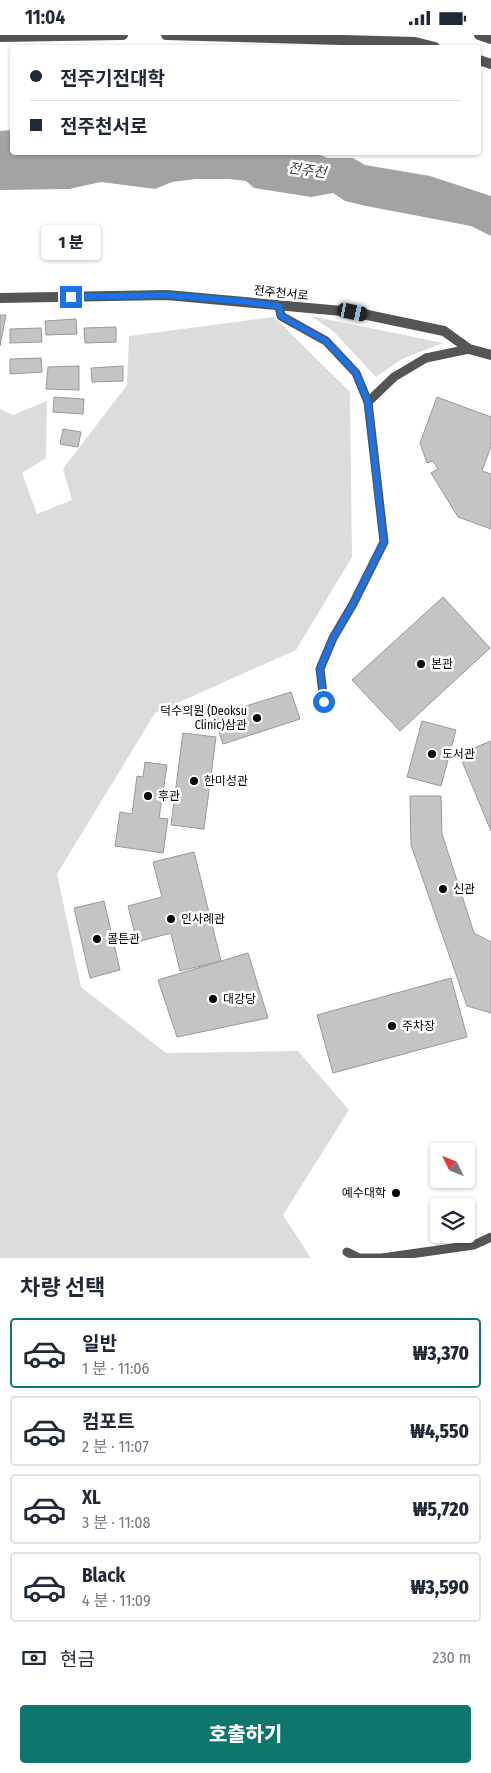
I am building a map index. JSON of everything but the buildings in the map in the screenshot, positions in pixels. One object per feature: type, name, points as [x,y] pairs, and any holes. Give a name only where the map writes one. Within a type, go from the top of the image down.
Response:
[{"type":"street","points":[[0,37],[123,35]]},
{"type":"street","points":[[166,35],[415,41],[428,45]]},
{"type":"street","points":[[479,35],[491,39]]},
{"type":"street","name":"전주천서로","points":[[0,298],[167,295],[353,312],[444,331],[469,349],[491,355]]},
{"type":"lane","points":[[279,306],[281,316],[326,341],[356,373],[368,402],[384,542],[353,604],[333,638],[320,669],[324,702]]},
{"type":"lane","points":[[368,402],[394,377],[426,358],[469,349]]},
{"type":"lane","points":[[347,1252],[359,1258],[382,1257],[474,1245],[491,1237]]},
{"type":"shaded area","points":[[311,316],[443,343],[402,359],[376,377],[333,331]]},
{"type":"shaded area","points":[[274,317],[350,392],[352,557],[296,650],[155,713],[57,874],[81,987],[166,1053],[298,1051],[349,1110],[283,1215],[311,1258],[0,1258],[0,409],[13,415],[47,401],[46,458],[22,473],[37,514],[72,500],[63,469],[127,385],[129,336]]},
{"type":"water","name":"전주천","points":[[10,130],[10,155],[320,155],[328,158],[353,158],[365,165],[430,176],[491,196],[491,236],[471,226],[345,201],[333,193],[311,197],[254,188],[246,181],[228,179],[196,179],[172,182],[155,189],[101,182],[69,189],[0,190],[0,131]]},
{"type":"place","name":"본관","points":[[421,664]]},
{"type":"place","name":"덕수의원 (Deoksu Clinic)삼관","points":[[257,718]]},
{"type":"place","name":"도서관","points":[[432,754]]},
{"type":"place","name":"한미성관","points":[[194,781]]},
{"type":"place","name":"후관","points":[[148,796]]},
{"type":"place","name":"신관","points":[[443,889]]},
{"type":"place","name":"인사례관","points":[[171,919]]},
{"type":"place","name":"콜튼관","points":[[97,939]]},
{"type":"place","name":"대강당","points":[[213,999]]},
{"type":"place","name":"주차장","points":[[392,1026]]},
{"type":"place","name":"예수대학","points":[[396,1193]]},
{"type":"route","points":[[71,297],[167,295],[279,306],[281,316],[326,341],[356,373],[368,402],[384,542],[353,604],[333,638],[320,669],[324,702]]}]
